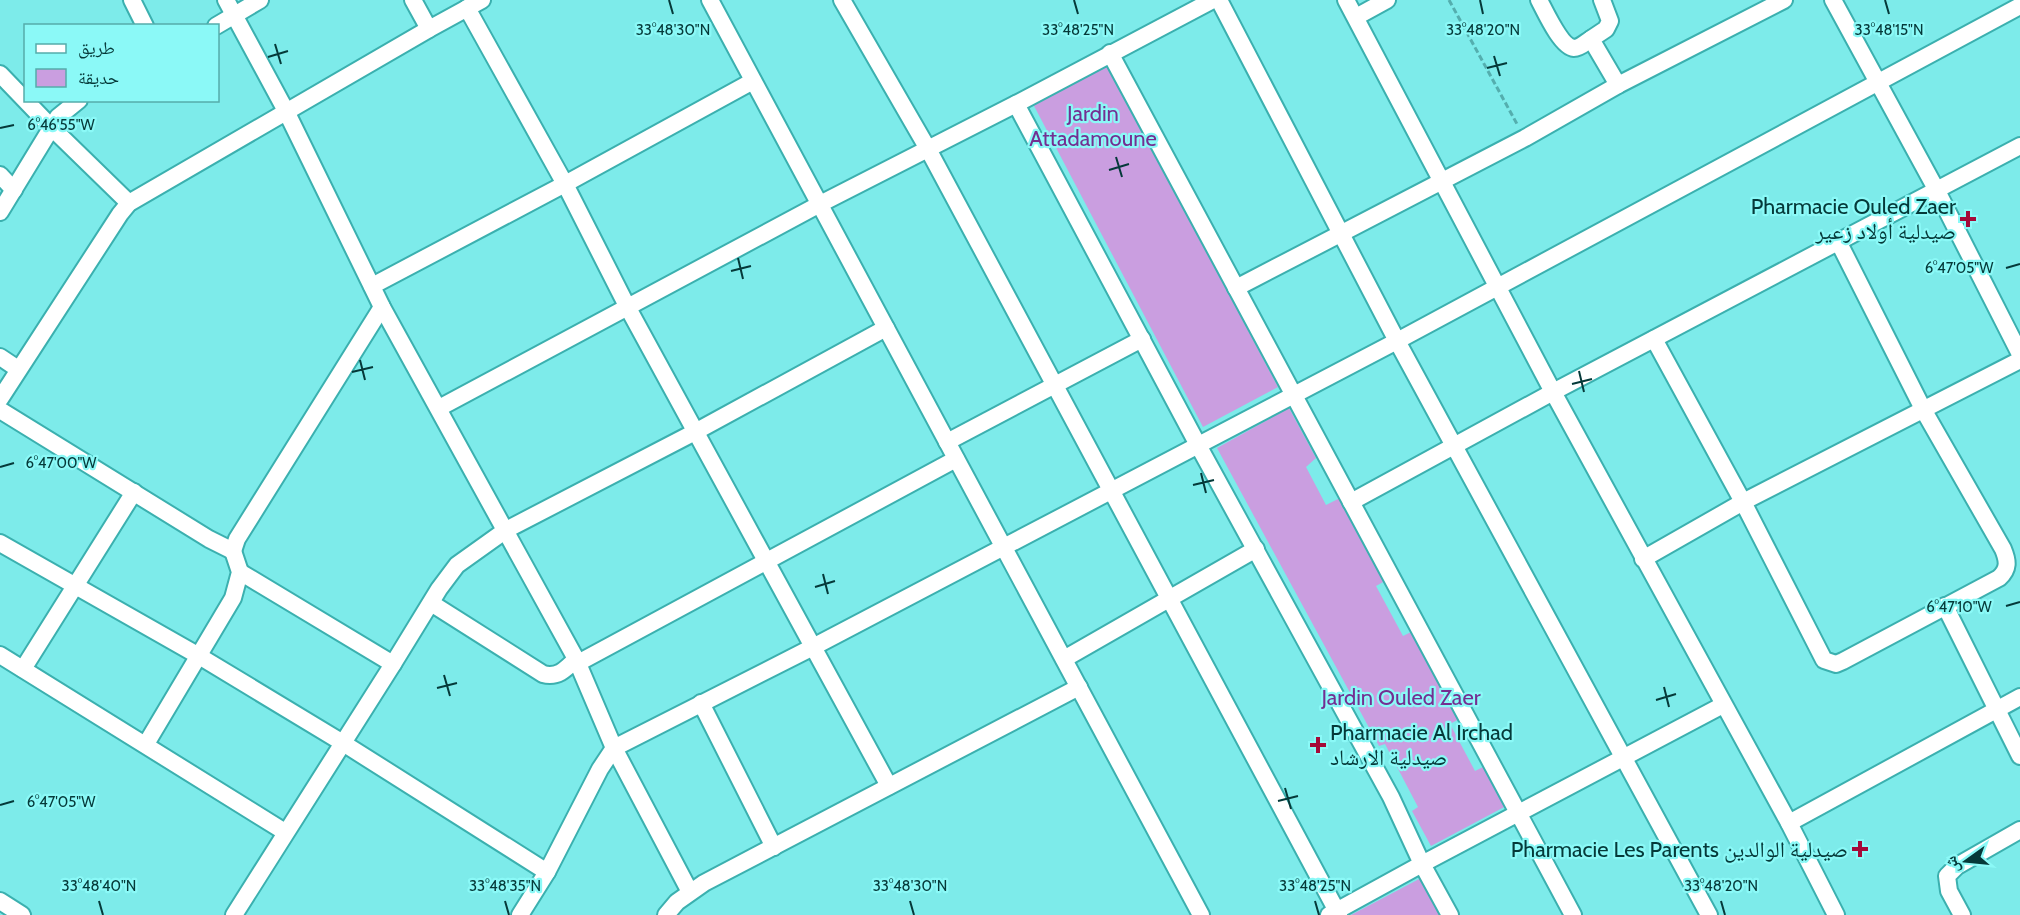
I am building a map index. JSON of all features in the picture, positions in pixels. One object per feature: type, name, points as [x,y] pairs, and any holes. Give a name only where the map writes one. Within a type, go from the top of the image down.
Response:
[{"type":"street","points":[[132,0],[144,24]]},
{"type":"street","points":[[226,0],[286,111],[382,307],[577,661],[614,748],[690,892]]},
{"type":"street","points":[[219,24],[260,0]]},
{"type":"street","points":[[413,0],[429,29]]},
{"type":"street","points":[[710,0],[1201,915]]},
{"type":"street","points":[[842,0],[928,149],[1335,913],[1422,864],[1723,705]]},
{"type":"street","points":[[439,408],[820,204],[1214,0]]},
{"type":"street","points":[[1219,0],[1397,341],[1709,915]]},
{"type":"street","points":[[1346,0],[1553,392],[1789,823],[1836,915]]},
{"type":"street","points":[[1356,17],[1387,0]]},
{"type":"street","points":[[1539,0],[1565,44],[1573,48],[1579,47],[1606,29],[1610,21],[1602,0]]},
{"type":"street","points":[[1236,288],[1525,138],[1618,85],[1784,0]]},
{"type":"street","points":[[1833,0],[1936,189],[2020,354]]},
{"type":"street","points":[[0,399],[129,202],[475,4],[628,308],[889,786]]},
{"type":"street","points":[[520,915],[547,872],[600,769],[614,748],[813,647],[1397,341],[2020,6]]},
{"type":"street","points":[[1592,39],[1618,85]]},
{"type":"street","points":[[1110,53],[1573,915]]},
{"type":"street","points":[[0,74],[24,99]]},
{"type":"street","points":[[372,286],[753,81]]},
{"type":"street","points":[[27,102],[129,202]]},
{"type":"street","points":[[0,212],[57,117],[76,102]]},
{"type":"street","points":[[1016,104],[1198,445],[1391,798],[1422,864],[1450,915]]},
{"type":"street","points":[[1351,502],[1553,392],[2020,146]]},
{"type":"street","points":[[0,176],[14,190]]},
{"type":"street","points":[[1654,339],[1743,502],[1824,660],[1829,663],[1843,661],[1999,578],[2007,568],[2007,560],[1924,411],[1838,241]]},
{"type":"street","points":[[146,744],[233,598],[240,572],[233,551],[237,540],[382,307]]},
{"type":"street","points":[[234,915],[446,578],[457,565],[506,530],[695,432],[886,328]]},
{"type":"street","points":[[947,442],[1142,339]]},
{"type":"street","points":[[0,357],[18,369]]},
{"type":"street","points":[[1644,559],[1743,502],[2020,360]]},
{"type":"street","points":[[0,410],[209,539],[233,551]]},
{"type":"street","points":[[431,603],[543,674],[552,676],[956,459]]},
{"type":"street","points":[[23,669],[134,492]]},
{"type":"street","points":[[0,543],[343,743],[547,872]]},
{"type":"street","points":[[1064,659],[1256,549]]},
{"type":"street","points":[[240,572],[393,664]]},
{"type":"street","points":[[1945,606],[2020,756]]},
{"type":"street","points":[[0,655],[285,832]]},
{"type":"street","points":[[666,915],[677,902],[704,883],[1078,687]]},
{"type":"street","points":[[1789,823],[2020,697]]},
{"type":"street","points":[[701,703],[774,847]]},
{"type":"street","points":[[1962,915],[1949,891],[1947,876],[1957,866],[2020,830]]},
{"type":"street","points":[[0,901],[22,915]]},
{"type":"path","points":[[1449,0],[1525,138]]},
{"type":"green space","name":"Jardin Attadamoune","points":[[1108,65],[1278,387],[1203,427],[1033,104]]},
{"type":"green space","name":"Jardin Ouled Zaer","points":[[1289,408],[1316,458],[1306,467],[1326,505],[1340,498],[1385,581],[1376,586],[1403,636],[1415,630],[1461,718],[1450,724],[1475,771],[1487,765],[1508,805],[1431,846],[1412,811],[1418,807],[1385,744],[1379,746],[1217,448]]},
{"type":"green space","points":[[1421,878],[1441,915],[1351,915]]},
{"type":"place","name":"Pharmacie Ouled Zaer صيدلية أولاد زعير","points":[[1968,219]]},
{"type":"place","name":"Pharmacie Al Irchad صيدلية الارشاد","points":[[1318,745]]},
{"type":"place","name":"Pharmacie Les Parents صيدلية الوالدين","points":[[1860,849]]}]
